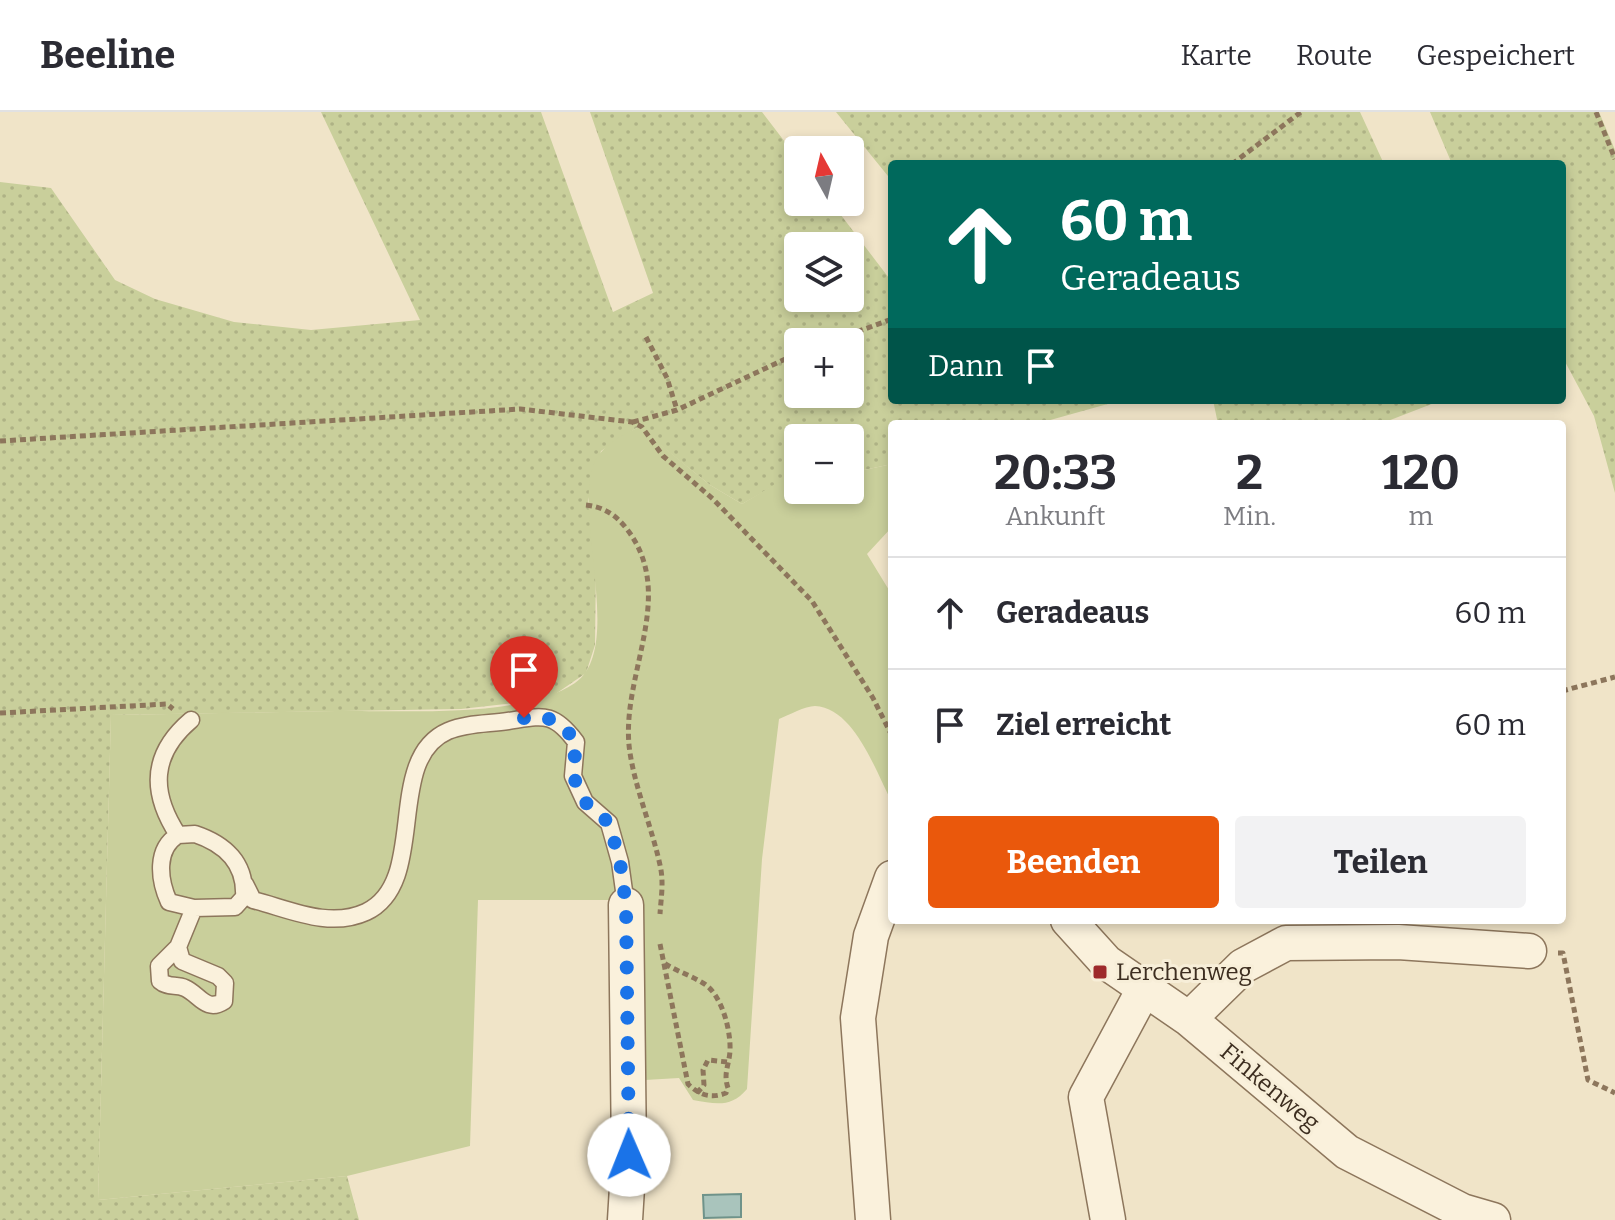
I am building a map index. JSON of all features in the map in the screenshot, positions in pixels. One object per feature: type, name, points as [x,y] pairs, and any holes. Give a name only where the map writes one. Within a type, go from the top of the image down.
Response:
[{"type":"street","points":[[873,1220],[858,1018],[871,936],[888,889]]},
{"type":"street","points":[[625,1220],[629,1155],[626,905]]},
{"type":"street","name":"Finkenweg","points":[[1072,924],[1106,962],[1189,1019],[1347,1152],[1462,1211],[1493,1220]]},
{"type":"street","points":[[1189,1019],[1243,966],[1286,943],[1398,942],[1529,951]]},
{"type":"street","points":[[1108,1220],[1086,1097],[1144,989]]},
{"type":"lane","points":[[245,884],[244,897],[235,907],[194,908],[169,902],[161,880],[163,851],[178,835],[195,834],[232,854],[253,900],[318,919],[366,912],[386,896],[400,865],[418,767],[431,742],[446,732],[472,724],[544,715],[563,725],[576,742],[573,776],[585,802],[609,823],[620,862],[626,905]]},
{"type":"lane","points":[[178,835],[160,800],[160,759],[168,742],[191,720]]},
{"type":"lane","points":[[178,947],[194,908]]},
{"type":"path","points":[[1237,160],[1301,112]]},
{"type":"path","points":[[1596,112],[1615,159]]},
{"type":"path","points":[[864,329],[888,320]]},
{"type":"path","points":[[646,337],[667,378],[677,410]]},
{"type":"path","points":[[632,422],[677,410],[784,360]]},
{"type":"path","points":[[0,441],[520,409],[632,422],[642,427],[663,456],[713,499],[812,601],[873,698],[888,728]]},
{"type":"path","points":[[586,505],[599,506],[618,518],[638,543],[651,584],[632,704],[630,751],[661,867],[660,919]]},
{"type":"path","points":[[1566,690],[1615,677]]},
{"type":"path","points":[[0,713],[167,704],[191,720]]},
{"type":"path","points":[[659,940],[685,1074],[697,1093],[712,1096],[726,1093],[730,1053],[726,1019],[716,998],[706,984],[664,963]]},
{"type":"path","points":[[1529,951],[1563,953],[1588,1080],[1615,1093]]},
{"type":"path","points":[[697,1093],[704,1085],[703,1070],[708,1060],[727,1062]]},
{"type":"green space","points":[[321,112],[541,112],[613,312],[653,293],[590,112],[762,112],[784,141],[784,216],[842,216],[854,232],[784,232],[784,312],[864,312],[864,245],[888,277],[888,404],[1108,404],[1050,420],[888,420],[888,465],[864,470],[864,424],[784,424],[784,482],[742,504],[710,485],[638,427],[601,451],[588,501],[596,564],[595,645],[586,673],[554,695],[533,701],[461,709],[111,715],[98,1200],[347,1176],[359,1220],[0,1220],[0,182],[51,188],[115,280],[155,299],[234,322],[311,330],[420,320]]},
{"type":"green space","points":[[836,112],[1360,112],[1382,160],[888,160],[888,176],[864,146],[864,136],[855,136]]},
{"type":"green space","points":[[1430,112],[1599,112],[1615,150],[1615,493],[1594,416],[1566,364],[1566,160],[1450,160]]},
{"type":"green space","points":[[1214,404],[1432,404],[1390,420],[1217,420]]},
{"type":"green space","points":[[639,427],[710,485],[742,504],[784,482],[784,504],[864,504],[864,470],[888,465],[888,531],[867,554],[888,588],[888,794],[862,744],[842,718],[815,706],[779,719],[762,859],[747,1089],[729,1102],[716,1103],[693,1100],[679,1078],[645,1080],[639,900],[478,900],[470,1146],[347,1176],[98,1200],[111,715],[460,710],[525,702],[575,683],[590,664],[597,636],[589,498],[592,470],[607,446]]},
{"type":"water","points":[[741,1194],[741,1217],[704,1218],[703,1195]]},
{"type":"place","name":"Lerchenweg","points":[[1100,972]]},
{"type":"route","points":[[524,718],[544,715],[563,725],[576,742],[573,776],[585,802],[609,823],[620,862],[626,905],[629,1155]]}]
